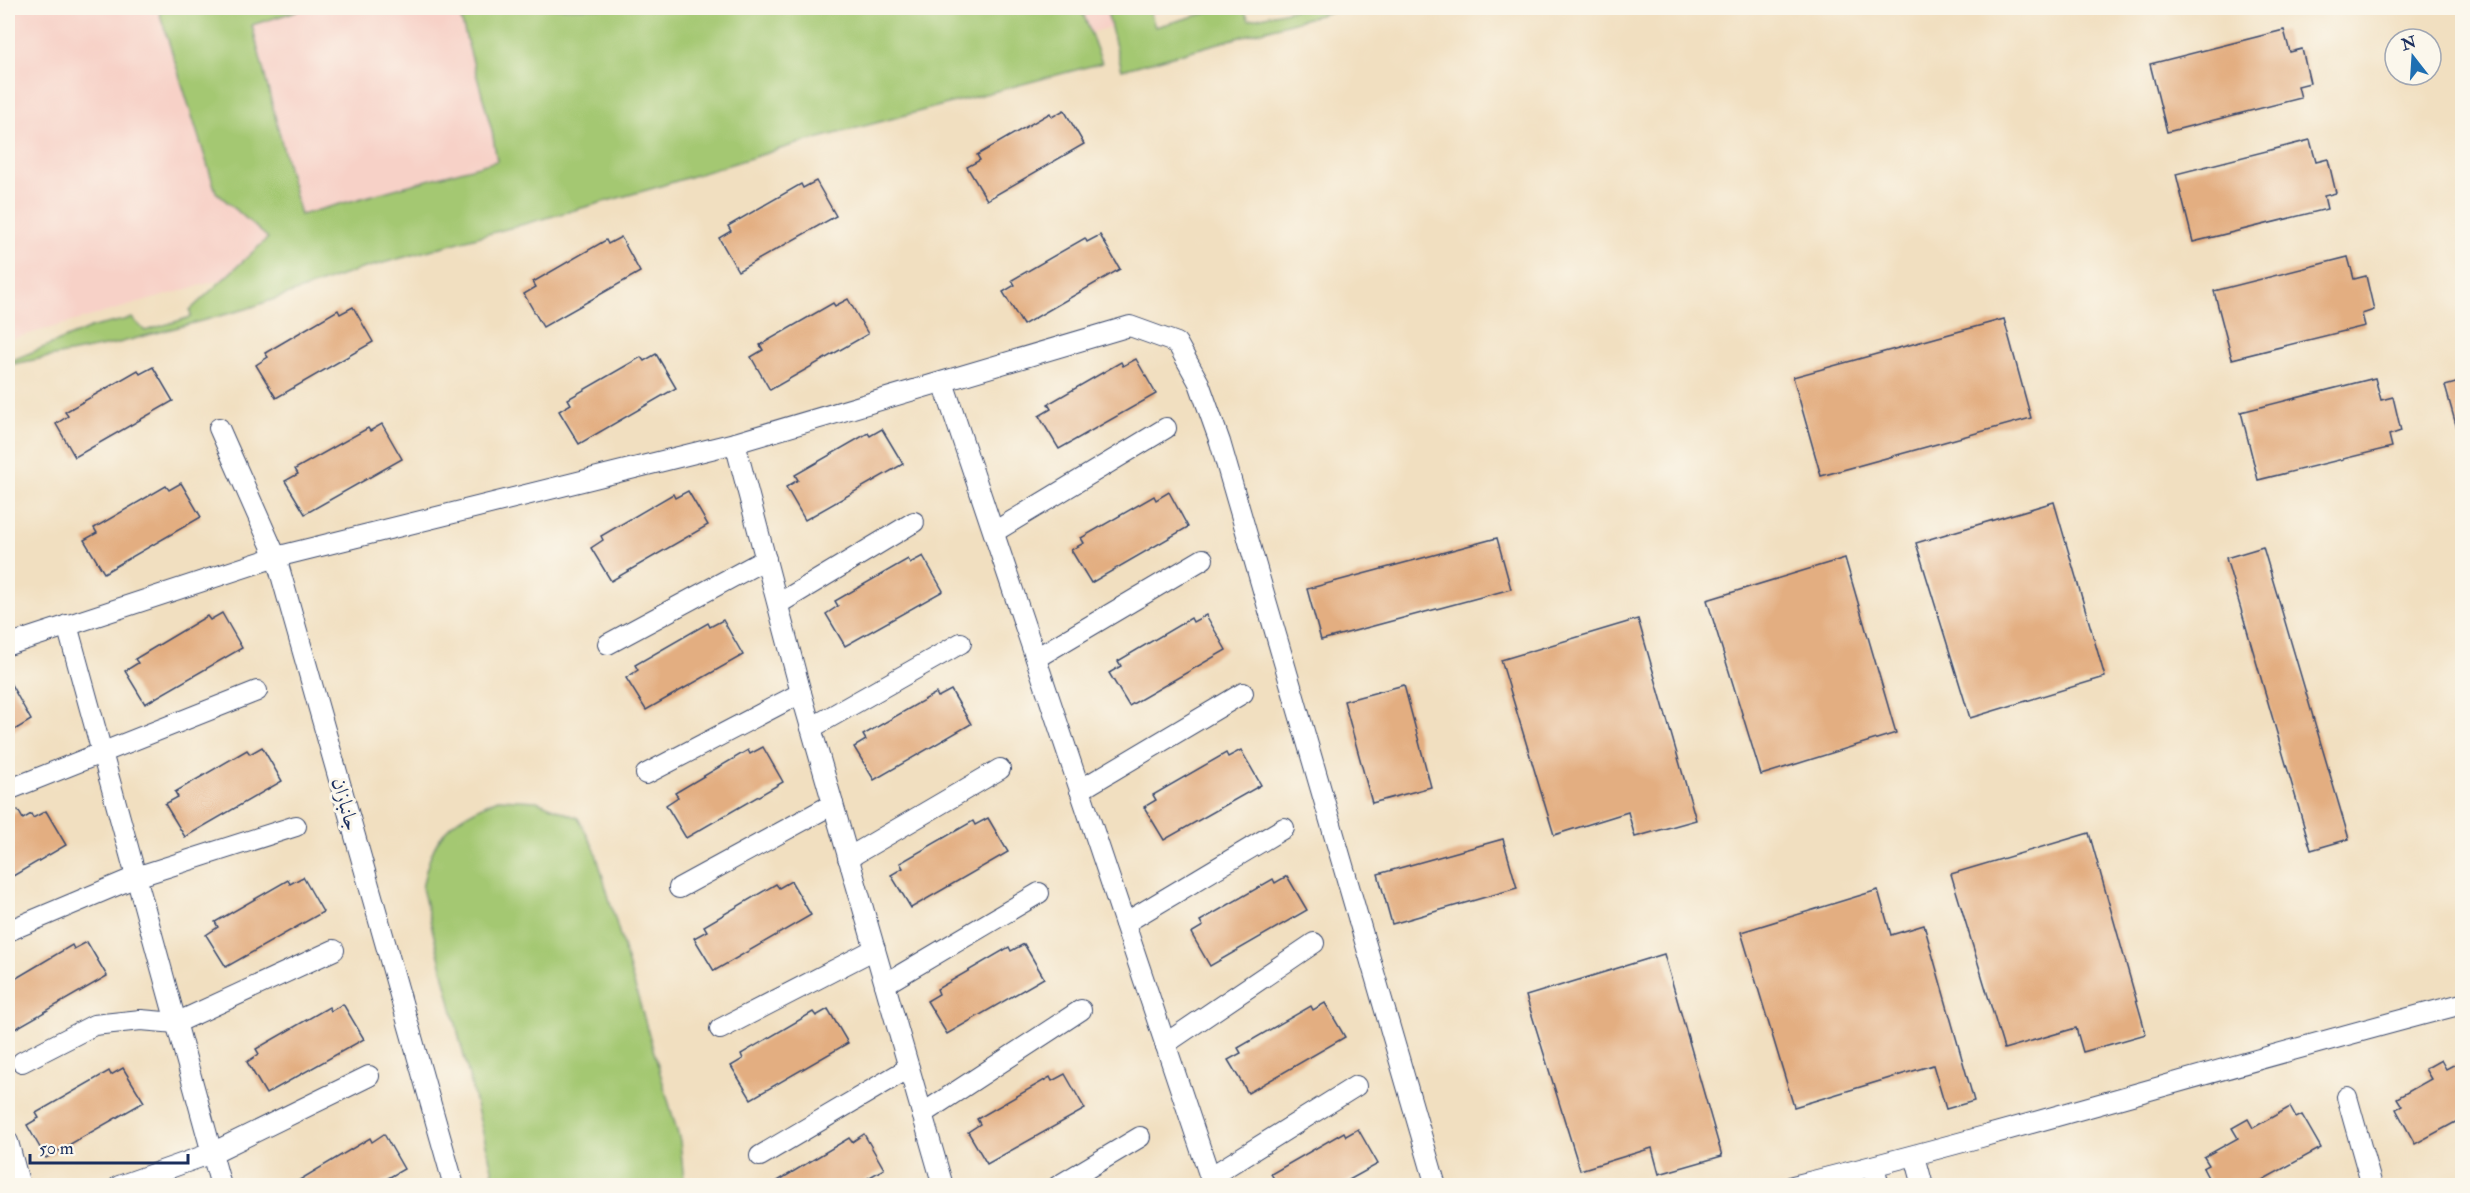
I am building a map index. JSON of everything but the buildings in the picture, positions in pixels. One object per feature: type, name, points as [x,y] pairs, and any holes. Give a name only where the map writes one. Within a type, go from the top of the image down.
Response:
[{"type":"street","points":[[8,645],[276,557],[735,442],[1130,326],[1177,343],[1199,383],[1220,442],[1436,1185]]},
{"type":"street","points":[[943,382],[1211,1181],[1356,1086]]},
{"type":"street","name":"جانبازان","points":[[219,428],[276,557],[454,1185]]},
{"type":"street","points":[[994,532],[1166,428]]},
{"type":"street","points":[[735,442],[801,693],[943,1185]]},
{"type":"street","points":[[778,604],[914,522]]},
{"type":"street","points":[[608,644],[766,559]]},
{"type":"street","points":[[1036,658],[1203,559]]},
{"type":"street","points":[[67,625],[221,1185]]},
{"type":"street","points":[[811,728],[962,643]]},
{"type":"street","points":[[8,790],[257,691]]},
{"type":"street","points":[[646,774],[801,693]]},
{"type":"street","points":[[1080,790],[1244,693]]},
{"type":"street","points":[[849,858],[1000,769]]},
{"type":"street","points":[[679,888],[833,804]]},
{"type":"street","points":[[8,931],[136,877],[296,826]]},
{"type":"street","points":[[1125,923],[1284,828]]},
{"type":"street","points":[[885,984],[1039,893]]},
{"type":"street","points":[[1166,1044],[1314,943]]},
{"type":"street","points":[[720,1029],[875,949]]},
{"type":"street","points":[[22,1062],[94,1025],[141,1020],[176,1023],[334,950]]},
{"type":"street","points":[[1793,1185],[1915,1156],[2327,1039],[2463,1004]]},
{"type":"street","points":[[922,1114],[1081,1010]]},
{"type":"street","points":[[760,1156],[909,1068]]},
{"type":"street","points":[[119,1185],[212,1153],[369,1076]]},
{"type":"street","points":[[2347,1097],[2372,1185]]},
{"type":"street","points":[[1058,1185],[1140,1137]]},
{"type":"street","points":[[8,1142],[20,1185]]},
{"type":"street","points":[[1915,1156],[1923,1185]]},
{"type":"street","points":[[1874,1166],[1879,1185]]},
{"type":"shaded area","points":[[8,8],[1178,8],[8,340]]},
{"type":"green space","points":[[158,8],[306,8],[252,25],[300,215],[497,161],[492,131],[458,8],[1081,8],[1102,63],[793,145],[654,188],[358,270],[246,309],[115,344],[8,365],[8,362],[93,327],[132,318],[145,331],[191,317],[190,310],[268,238],[216,192]]},
{"type":"green space","points":[[1106,8],[1149,8],[1155,27],[1224,8],[1243,8],[1249,20],[1300,8],[1344,8],[1122,70]]},
{"type":"green space","points":[[498,799],[537,801],[578,818],[595,850],[680,1141],[684,1181],[682,1185],[496,1185],[422,888],[431,854],[445,831],[467,814]]}]
